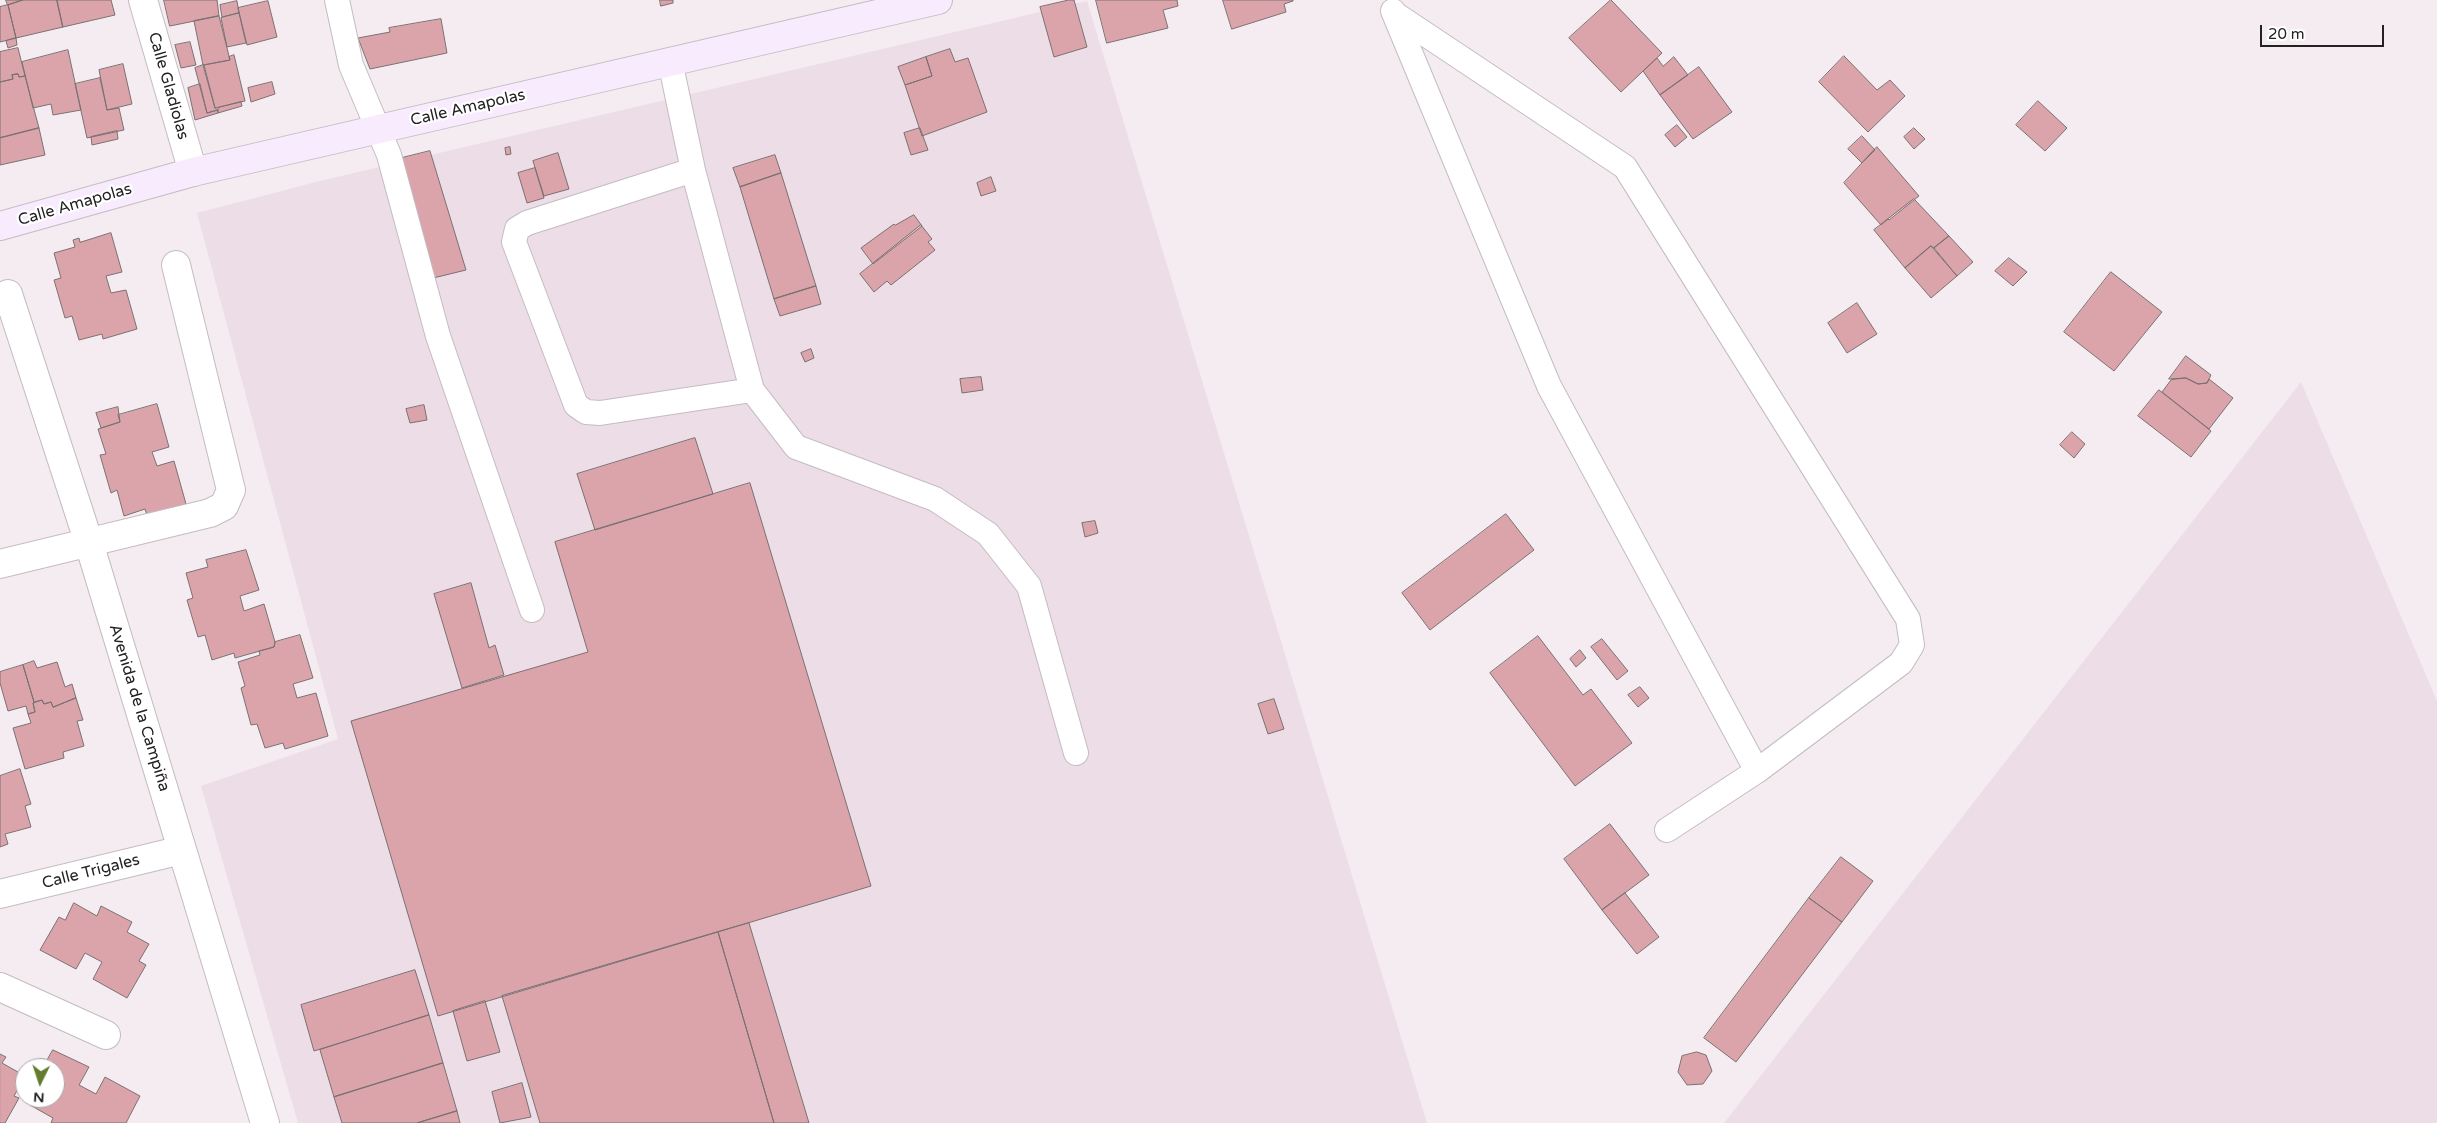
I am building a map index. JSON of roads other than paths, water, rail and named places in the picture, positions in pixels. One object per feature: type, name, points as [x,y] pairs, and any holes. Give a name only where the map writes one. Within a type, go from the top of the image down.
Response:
[{"type":"street","name":"Calle Gladiolas","points":[[143,0],[193,172]]},
{"type":"street","name":"Calle Amapolas","points":[[0,226],[193,172],[670,61],[879,6],[938,0]]},
{"type":"street","points":[[0,564],[210,513],[224,506],[231,490],[176,266]]},
{"type":"street","name":"Avenida de la Campiña","points":[[8,294],[89,543],[265,1123]]},
{"type":"street","name":"Calle Trigales","points":[[0,894],[182,850]]},
{"type":"street","points":[[0,987],[106,1035]]},
{"type":"lane","points":[[337,0],[351,65],[389,155],[438,336],[532,610]]},
{"type":"lane","points":[[1392,7],[1624,167],[1908,619],[1912,645],[1901,663],[1757,771],[1667,830]]},
{"type":"lane","points":[[1392,7],[1549,386],[1757,771]]},
{"type":"lane","points":[[670,61],[693,170],[752,390],[796,447],[935,499],[988,534],[1029,586],[1076,753]]},
{"type":"lane","points":[[693,170],[527,223],[517,229],[514,242],[576,405],[586,412],[600,413],[752,390]]}]
